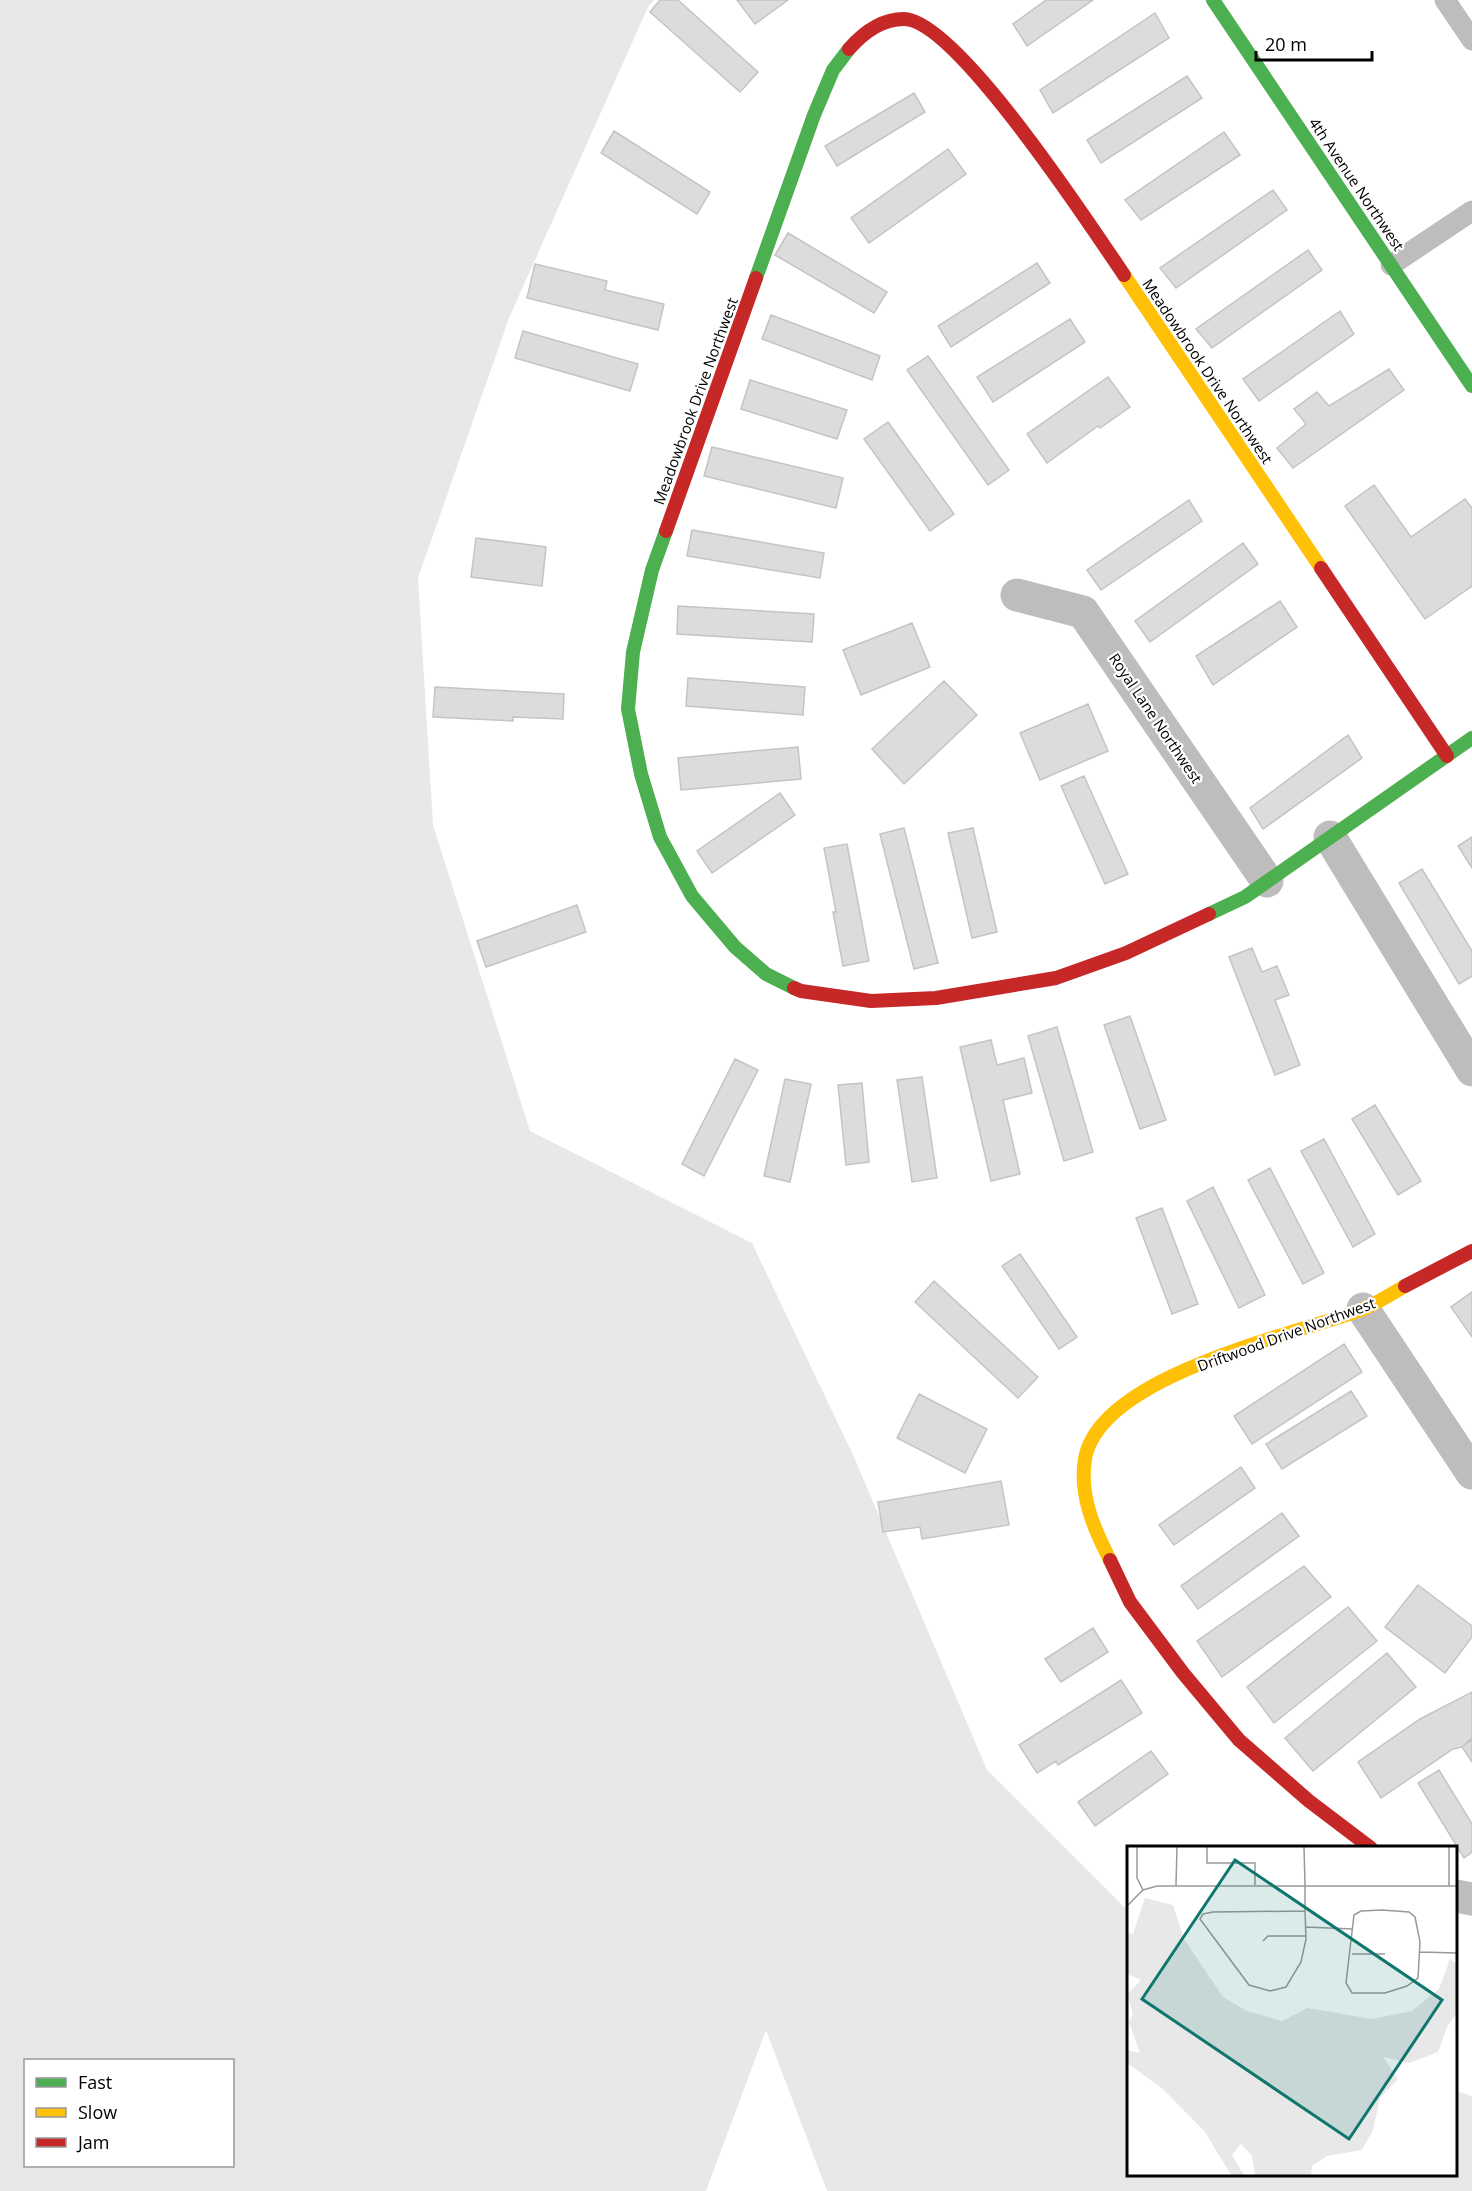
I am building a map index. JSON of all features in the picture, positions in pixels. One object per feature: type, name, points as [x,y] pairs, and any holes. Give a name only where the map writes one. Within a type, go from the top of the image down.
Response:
[{"type":"street","name":"4th Avenue Northwest","points":[[1213,0],[1472,386]]},
{"type":"street","name":"Meadowbrook Drive Northwest","points":[[1447,756],[1078,207],[989,88],[950,47],[927,27],[905,19],[886,22],[870,29],[851,47],[833,70],[814,115],[652,570],[633,652],[628,709],[641,774],[660,837],[692,896],[735,947],[766,974],[801,991],[872,1001],[936,998],[1056,978],[1126,953],[1245,897],[1267,881],[1447,756],[1472,738]]},
{"type":"street","name":"Royal Lane Northwest","points":[[1017,595],[1083,612],[1267,881]]},
{"type":"street","points":[[1330,837],[1472,1070]]},
{"type":"street","name":"Driftwood Drive Northwest","points":[[1368,1846],[1309,1801],[1239,1740],[1183,1673],[1130,1602],[1097,1534],[1085,1498],[1085,1459],[1094,1436],[1108,1418],[1126,1403],[1162,1382],[1212,1358],[1363,1309],[1472,1251]]},
{"type":"street","points":[[1363,1309],[1472,1473]]},
{"type":"street","points":[[1457,1896],[1472,1899]]},
{"type":"lane","points":[[1445,0],[1472,40]]},
{"type":"lane","points":[[1391,266],[1472,211]]},
{"type":"shaded area","points":[[0,0],[654,0],[648,7],[509,318],[418,578],[433,825],[530,1131],[752,1243],[854,1457],[987,1770],[1127,1910],[1127,2176],[1457,2176],[1457,2091],[1472,2096],[1472,2191],[827,2191],[766,2030],[706,2191],[0,2191]]},
{"type":"building","points":[[660,0],[678,0],[758,72],[740,92],[650,12]]},
{"type":"building","points":[[737,0],[788,0],[755,24]]},
{"type":"building","points":[[1046,0],[1093,0],[1027,46],[1013,24]]},
{"type":"building","points":[[1155,13],[1169,38],[1053,113],[1040,90]]},
{"type":"building","points":[[1187,76],[1202,98],[1101,163],[1087,140]]},
{"type":"building","points":[[914,93],[925,112],[837,166],[825,146]]},
{"type":"building","points":[[614,131],[710,192],[697,214],[601,153]]},
{"type":"building","points":[[1224,132],[1240,155],[1141,220],[1125,200]]},
{"type":"building","points":[[948,149],[966,174],[869,243],[851,218]]},
{"type":"building","points":[[1273,190],[1287,210],[1176,288],[1160,268]]},
{"type":"building","points":[[788,233],[887,292],[874,313],[775,255]]},
{"type":"building","points":[[1308,250],[1322,270],[1212,348],[1196,329]]},
{"type":"building","points":[[1037,263],[1050,283],[951,347],[938,326]]},
{"type":"building","points":[[535,264],[607,281],[605,290],[664,304],[658,330],[527,298]]},
{"type":"building","points":[[1340,311],[1354,334],[1259,401],[1243,379]]},
{"type":"building","points":[[771,315],[880,356],[872,380],[762,339]]},
{"type":"building","points":[[1070,319],[1085,342],[993,402],[977,377]]},
{"type":"building","points":[[523,331],[638,364],[630,391],[515,358]]},
{"type":"building","points":[[928,356],[1009,470],[988,485],[907,370]]},
{"type":"building","points":[[1389,369],[1404,390],[1293,468],[1277,448],[1306,424],[1294,409],[1317,392],[1329,406]]},
{"type":"building","points":[[1108,377],[1130,407],[1100,428],[1098,426],[1047,463],[1027,434]]},
{"type":"building","points":[[750,380],[847,410],[837,439],[741,409]]},
{"type":"building","points":[[888,422],[954,514],[930,531],[864,439]]},
{"type":"building","points":[[712,447],[843,478],[836,508],[704,476]]},
{"type":"building","points":[[1374,485],[1411,537],[1465,499],[1472,508],[1472,586],[1425,619],[1345,506]]},
{"type":"building","points":[[1189,500],[1202,521],[1101,590],[1087,570]]},
{"type":"building","points":[[692,530],[824,553],[820,578],[687,556]]},
{"type":"building","points":[[476,538],[546,547],[542,586],[471,577]]},
{"type":"building","points":[[1243,543],[1258,564],[1150,642],[1135,621]]},
{"type":"building","points":[[1280,601],[1297,627],[1213,685],[1196,656]]},
{"type":"building","points":[[678,606],[814,614],[812,642],[677,634]]},
{"type":"building","points":[[912,623],[930,667],[861,695],[843,650]]},
{"type":"building","points":[[688,678],[805,687],[803,715],[686,706]]},
{"type":"building","points":[[944,681],[977,715],[904,784],[872,749]]},
{"type":"building","points":[[435,687],[564,694],[563,719],[513,717],[513,721],[433,717]]},
{"type":"building","points":[[1088,704],[1108,751],[1040,780],[1020,733]]},
{"type":"building","points":[[1348,735],[1362,758],[1263,829],[1250,808]]},
{"type":"building","points":[[798,747],[801,779],[681,790],[678,758]]},
{"type":"building","points":[[1084,776],[1128,874],[1105,884],[1061,786]]},
{"type":"building","points":[[780,793],[795,815],[712,873],[697,851]]},
{"type":"building","points":[[904,828],[938,963],[914,969],[880,834]]},
{"type":"building","points":[[973,828],[997,932],[972,938],[948,833]]},
{"type":"building","points":[[1472,837],[1472,868],[1458,846]]},
{"type":"building","points":[[847,844],[869,961],[843,966],[824,848]]},
{"type":"building","points":[[1422,869],[1472,951],[1472,976],[1459,984],[1399,883]]},
{"type":"building","points":[[577,905],[586,932],[486,967],[477,941]]},
{"type":"building","points":[[1252,948],[1262,972],[1277,966],[1289,995],[1275,1000],[1300,1065],[1275,1075],[1229,957]]},
{"type":"building","points":[[1130,1016],[1166,1120],[1140,1129],[1104,1025]]},
{"type":"building","points":[[1057,1027],[1093,1152],[1064,1161],[1028,1036]]},
{"type":"building","points":[[991,1040],[997,1065],[1024,1058],[1032,1093],[1003,1100],[1020,1174],[991,1181],[960,1047]]},
{"type":"building","points":[[735,1059],[758,1070],[704,1176],[682,1164]]},
{"type":"building","points":[[922,1077],[937,1178],[912,1182],[897,1080]]},
{"type":"building","points":[[785,1079],[811,1084],[790,1182],[764,1176]]},
{"type":"building","points":[[862,1083],[869,1162],[846,1165],[838,1085]]},
{"type":"building","points":[[1375,1105],[1421,1181],[1398,1195],[1352,1119]]},
{"type":"building","points":[[1324,1139],[1375,1234],[1353,1247],[1301,1151]]},
{"type":"building","points":[[1270,1168],[1324,1273],[1303,1284],[1248,1180]]},
{"type":"building","points":[[1213,1187],[1265,1295],[1239,1308],[1187,1201]]},
{"type":"building","points":[[1162,1208],[1198,1304],[1172,1314],[1136,1218]]},
{"type":"building","points":[[1020,1254],[1077,1337],[1059,1349],[1002,1266]]},
{"type":"building","points":[[934,1281],[1038,1377],[1018,1398],[915,1302]]},
{"type":"building","points":[[1472,1292],[1472,1337],[1451,1307]]},
{"type":"building","points":[[1344,1344],[1362,1372],[1252,1444],[1234,1416]]},
{"type":"building","points":[[1351,1391],[1367,1416],[1282,1469],[1266,1444]]},
{"type":"building","points":[[919,1394],[987,1429],[965,1473],[897,1438]]},
{"type":"building","points":[[1241,1467],[1255,1488],[1174,1545],[1159,1525]]},
{"type":"building","points":[[1001,1481],[1009,1525],[922,1539],[920,1527],[883,1532],[878,1502]]},
{"type":"building","points":[[1282,1513],[1299,1536],[1198,1609],[1181,1586]]},
{"type":"building","points":[[1304,1566],[1331,1597],[1222,1677],[1197,1641]]},
{"type":"building","points":[[1418,1585],[1472,1626],[1472,1637],[1445,1673],[1385,1627]]},
{"type":"building","points":[[1348,1607],[1377,1641],[1274,1723],[1247,1687]]},
{"type":"building","points":[[1093,1628],[1108,1652],[1061,1682],[1045,1659]]},
{"type":"building","points":[[1387,1653],[1416,1687],[1313,1771],[1285,1738]]},
{"type":"building","points":[[1121,1680],[1142,1713],[1058,1765],[1056,1761],[1037,1773],[1019,1745]]},
{"type":"building","points":[[1472,1692],[1472,1738],[1462,1747],[1453,1749],[1381,1798],[1358,1762],[1420,1719]]},
{"type":"building","points":[[1472,1740],[1472,1762],[1462,1747]]},
{"type":"building","points":[[1151,1751],[1168,1774],[1095,1826],[1078,1802]]},
{"type":"building","points":[[1439,1770],[1472,1824],[1472,1852],[1464,1858],[1457,1846],[1418,1783]]},
{"type":"traffic: fast","points":[[1213,0],[1472,386]]},
{"type":"traffic: fast","points":[[756,278],[814,115],[833,70],[849,49]]},
{"type":"traffic: fast","points":[[666,531],[652,570],[633,652],[628,709],[641,774],[660,837],[692,896],[735,947],[766,974],[794,988]]},
{"type":"traffic: fast","points":[[1209,914],[1245,897],[1472,738]]},
{"type":"traffic: slow","points":[[1124,275],[1321,568]]},
{"type":"traffic: slow","points":[[1110,1560],[1098,1536],[1086,1499],[1085,1459],[1098,1430],[1124,1404],[1160,1382],[1202,1363],[1247,1346],[1361,1310],[1405,1286]]},
{"type":"traffic: jam","points":[[849,49],[866,32],[888,21],[904,19],[927,28],[956,53],[1022,130],[1084,215],[1124,275]]},
{"type":"traffic: jam","points":[[666,531],[756,278]]},
{"type":"traffic: jam","points":[[1321,568],[1447,756]]},
{"type":"traffic: jam","points":[[794,988],[871,1001],[936,998],[1056,978],[1126,953],[1209,914]]},
{"type":"traffic: jam","points":[[1405,1286],[1472,1251]]},
{"type":"traffic: jam","points":[[1110,1560],[1130,1602],[1183,1673],[1239,1740],[1309,1801],[1368,1846]]}]
